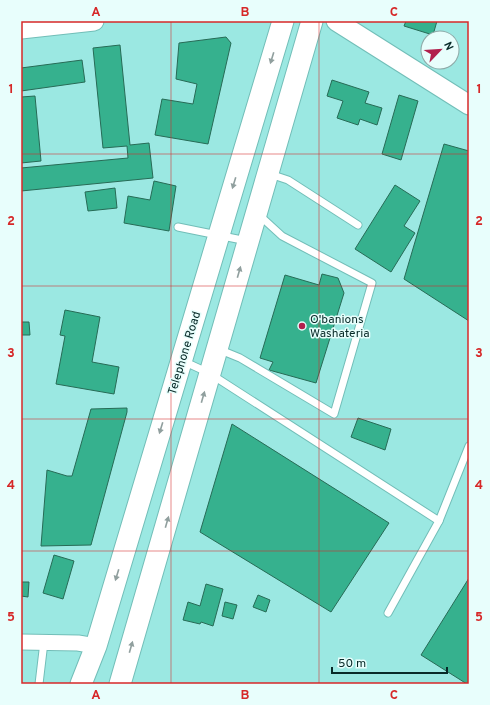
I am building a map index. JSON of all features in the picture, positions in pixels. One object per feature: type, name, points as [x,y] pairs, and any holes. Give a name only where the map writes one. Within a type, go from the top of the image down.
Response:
[{"type":"main road","name":"Telephone Road","points":[[81,684],[96,646],[283,21]]},
{"type":"main road","points":[[120,684],[312,21]]},
{"type":"main road","points":[[90,684],[96,646]]},
{"type":"street","points":[[21,28],[93,21]]},
{"type":"street","points":[[336,21],[469,105]]},
{"type":"street","points":[[21,642],[78,642],[96,646]]},
{"type":"lane","points":[[268,173],[288,180],[358,225]]},
{"type":"lane","points":[[216,349],[240,358],[334,414],[372,283],[282,236],[256,212]]},
{"type":"lane","points":[[178,227],[248,241]]},
{"type":"lane","points":[[182,360],[209,373],[439,521]]},
{"type":"lane","points":[[388,613],[439,521],[469,446]]},
{"type":"lane","points":[[39,684],[44,642]]},
{"type":"building","points":[[406,21],[437,21],[434,30],[420,31],[404,26]]},
{"type":"building","points":[[226,37],[231,43],[208,144],[155,135],[162,99],[193,104],[197,84],[176,79],[179,43]]},
{"type":"building","points":[[120,45],[130,145],[149,143],[153,178],[21,191],[21,168],[128,158],[127,146],[103,148],[93,48]]},
{"type":"building","points":[[82,60],[85,82],[21,91],[21,68]]},
{"type":"building","points":[[332,80],[369,92],[365,103],[382,108],[377,125],[360,119],[358,125],[337,118],[343,101],[327,96]]},
{"type":"building","points":[[399,95],[418,101],[401,160],[382,154]]},
{"type":"building","points":[[35,96],[41,161],[21,163],[21,97]]},
{"type":"building","points":[[444,144],[469,151],[469,321],[404,279]]},
{"type":"building","points":[[154,181],[176,186],[169,231],[124,223],[128,196],[150,200]]},
{"type":"building","points":[[395,185],[420,201],[404,226],[415,233],[391,272],[355,249]]},
{"type":"building","points":[[115,188],[117,208],[88,211],[85,192]]},
{"type":"building","name":"O'banions Washateria","points":[[322,274],[338,278],[344,293],[316,383],[269,370],[273,362],[260,358],[285,275],[319,285]]},
{"type":"building","points":[[65,310],[100,317],[92,362],[119,367],[114,394],[56,384],[65,336],[60,335]]},
{"type":"building","points":[[21,322],[29,322],[30,335],[21,335]]},
{"type":"building","points":[[127,408],[91,545],[41,546],[47,470],[72,476],[91,409]]},
{"type":"building","points":[[358,418],[391,429],[385,450],[351,437]]},
{"type":"building","points":[[232,424],[389,523],[331,612],[200,532]]},
{"type":"building","points":[[54,555],[74,561],[63,599],[43,593]]},
{"type":"building","points":[[469,578],[469,684],[467,684],[421,655]]},
{"type":"building","points":[[21,582],[29,582],[28,597],[21,596]]},
{"type":"building","points":[[206,584],[223,589],[213,626],[201,622],[200,624],[183,620],[188,602],[200,606]]},
{"type":"building","points":[[258,595],[270,600],[266,612],[253,607]]},
{"type":"building","points":[[225,602],[237,605],[233,619],[222,616]]},
{"type":"place","name":"O'banions Washateria","points":[[302,326]]}]
